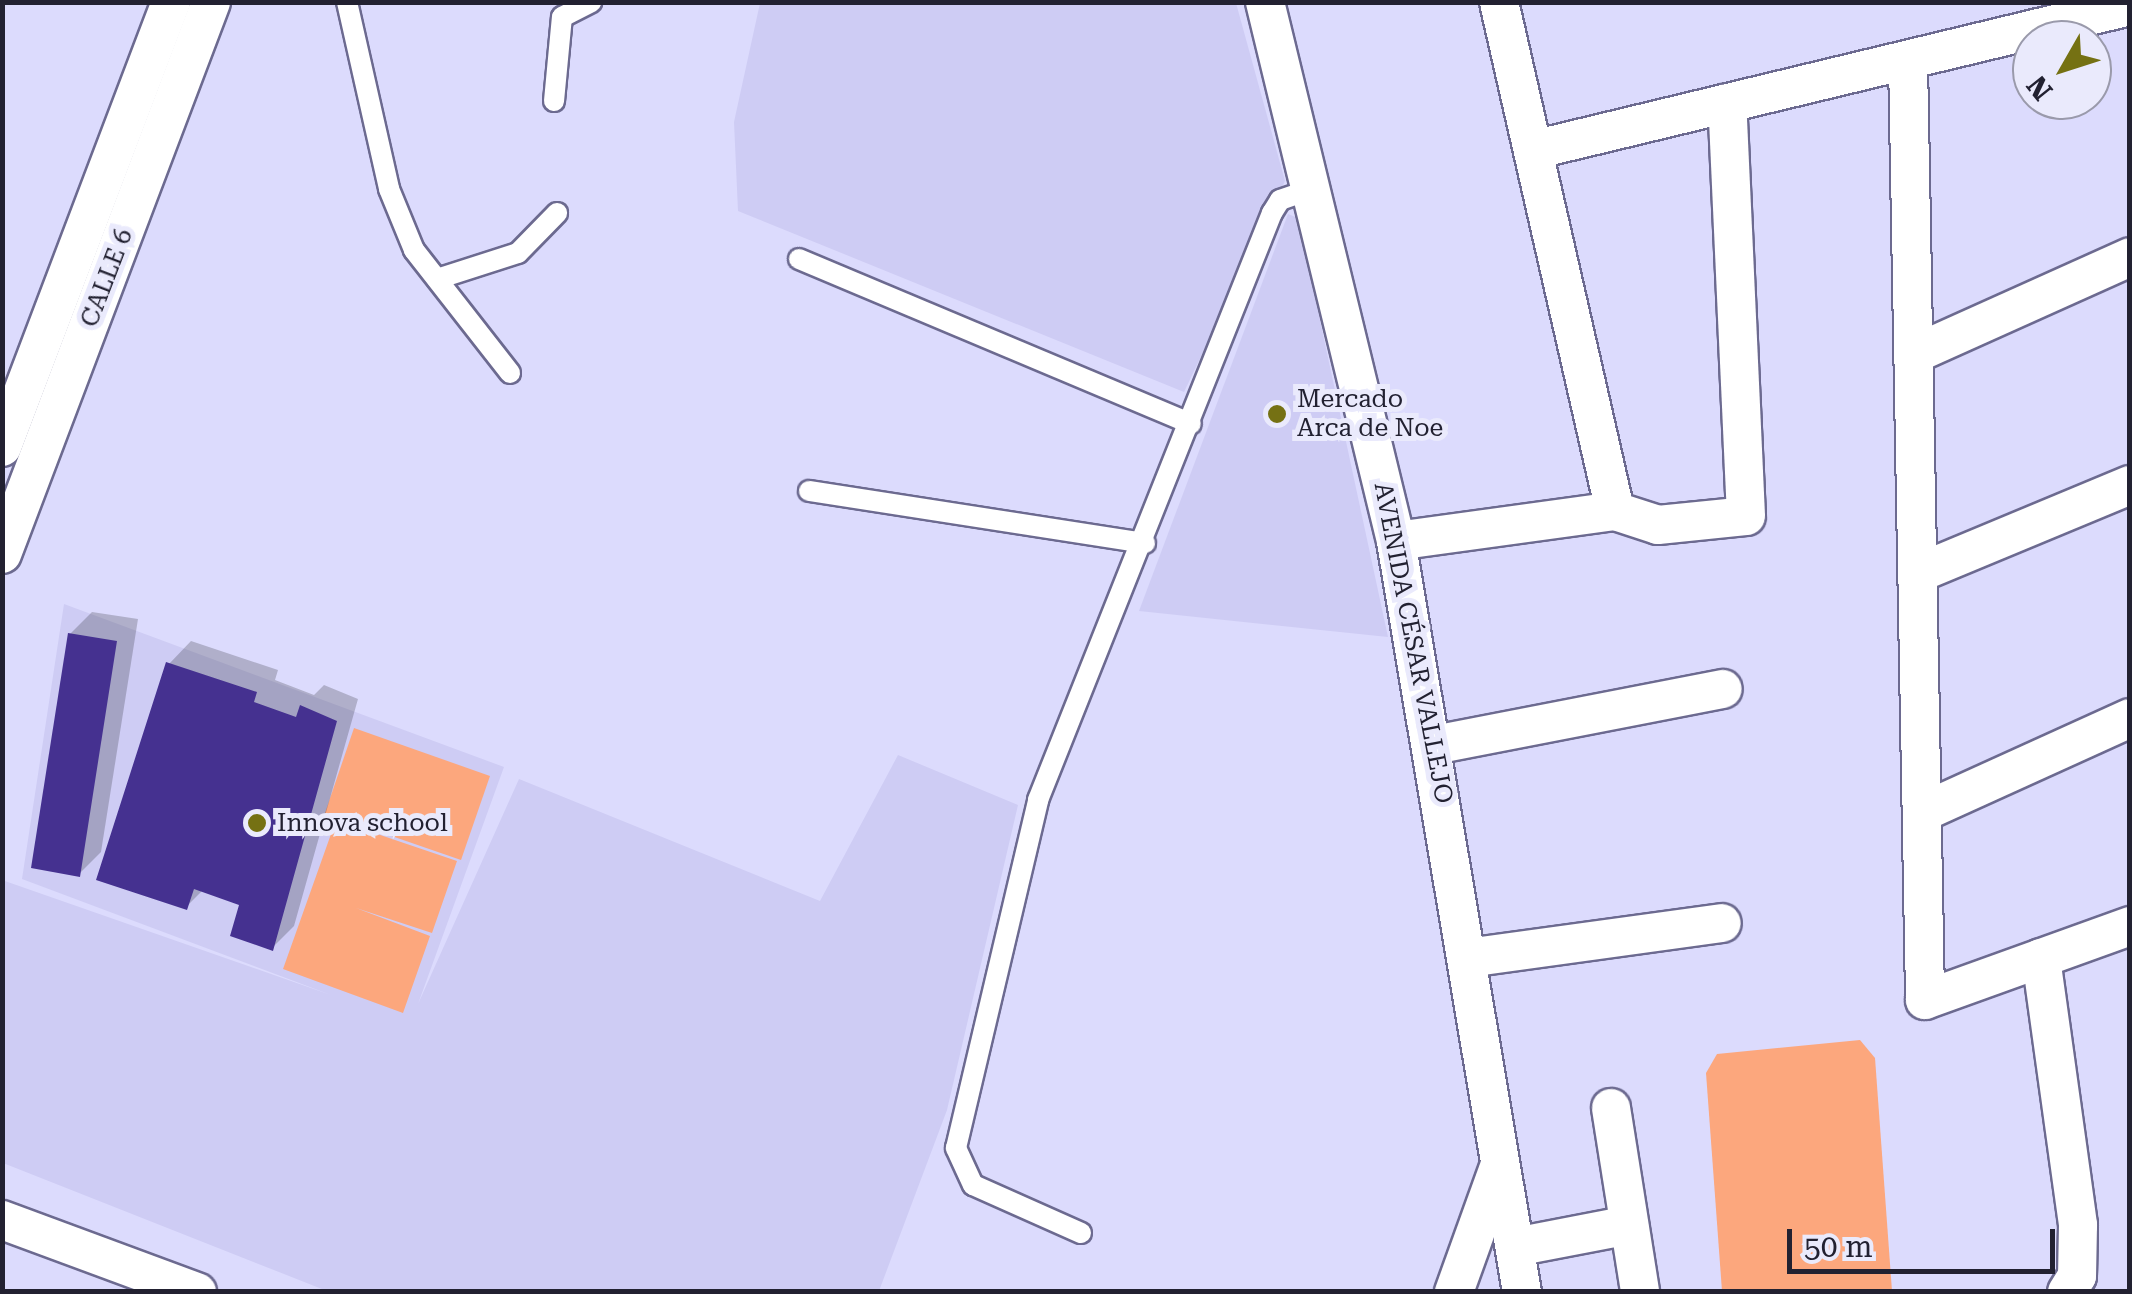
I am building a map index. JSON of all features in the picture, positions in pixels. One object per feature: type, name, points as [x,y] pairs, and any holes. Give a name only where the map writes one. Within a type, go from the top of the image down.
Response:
[{"type":"street","name":"CALLE 6","points":[[2,554],[60,401],[162,80],[172,2]]},
{"type":"street","name":"CALLE 6","points":[[2,447],[162,80],[211,2]]},
{"type":"street","name":"AVENIDA CÉSAR VALLEJO","points":[[1264,2],[1396,541],[1434,744],[1522,1292]]},
{"type":"street","points":[[1499,2],[1616,511]]},
{"type":"street","points":[[1533,150],[2130,6]]},
{"type":"street","points":[[1908,60],[1919,352],[1925,1000],[2130,926]]},
{"type":"street","points":[[1396,541],[1616,511],[1658,525],[1746,516],[1727,102]]},
{"type":"street","points":[[1919,352],[2130,256]]},
{"type":"street","points":[[25,387],[60,401]]},
{"type":"street","points":[[1921,572],[2130,486]]},
{"type":"street","points":[[1434,744],[1722,689]]},
{"type":"street","points":[[1923,812],[2130,718]]},
{"type":"street","points":[[1466,958],[1722,923]]},
{"type":"street","points":[[2041,958],[2078,1226],[2077,1276],[2067,1292]]},
{"type":"street","points":[[1611,1108],[1640,1292]]},
{"type":"street","points":[[1454,1292],[1501,1162]]},
{"type":"street","points":[[2,1220],[197,1292]]},
{"type":"street","points":[[1515,1248],[1629,1225]]},
{"type":"lane","points":[[347,2],[388,189],[437,279],[510,373]]},
{"type":"lane","points":[[554,101],[562,17],[591,2]]},
{"type":"lane","points":[[1081,1233],[973,1186],[956,1148],[1038,800],[1144,543],[1272,213],[1280,200],[1310,190]]},
{"type":"lane","points":[[437,279],[518,253],[557,213]]},
{"type":"lane","points":[[800,259],[1191,424]]},
{"type":"lane","points":[[809,491],[1144,543]]},
{"type":"shaded area","points":[[760,3],[1236,3],[1285,181],[1184,392],[738,211],[734,122]]},
{"type":"shaded area","name":"Mercado Arca de Noe","points":[[1288,214],[1298,218],[1388,637],[1139,611]]},
{"type":"shaded area","points":[[64,604],[504,767],[418,1004],[519,779],[820,901],[898,755],[1018,805],[947,1110],[879,1291],[327,1291],[3,1163],[2,880],[331,995],[22,879]]},
{"type":"shaded area","points":[[354,728],[490,776],[461,860],[325,813]]},
{"type":"shaded area","points":[[336,820],[457,861],[432,933],[356,908],[430,936],[403,1013],[283,969]]},
{"type":"shaded area","points":[[1860,1040],[1875,1058],[1892,1291],[1722,1291],[1706,1073],[1717,1054]]},
{"type":"building","points":[[68,633],[117,641],[80,877],[31,868]]},
{"type":"building","points":[[166,662],[257,692],[254,702],[296,717],[300,705],[337,721],[273,951],[230,936],[239,905],[194,889],[187,910],[96,880]]},
{"type":"place","name":"Mercado Arca de Noe","points":[[1277,414]]},
{"type":"place","name":"Innova school","points":[[257,823]]}]
